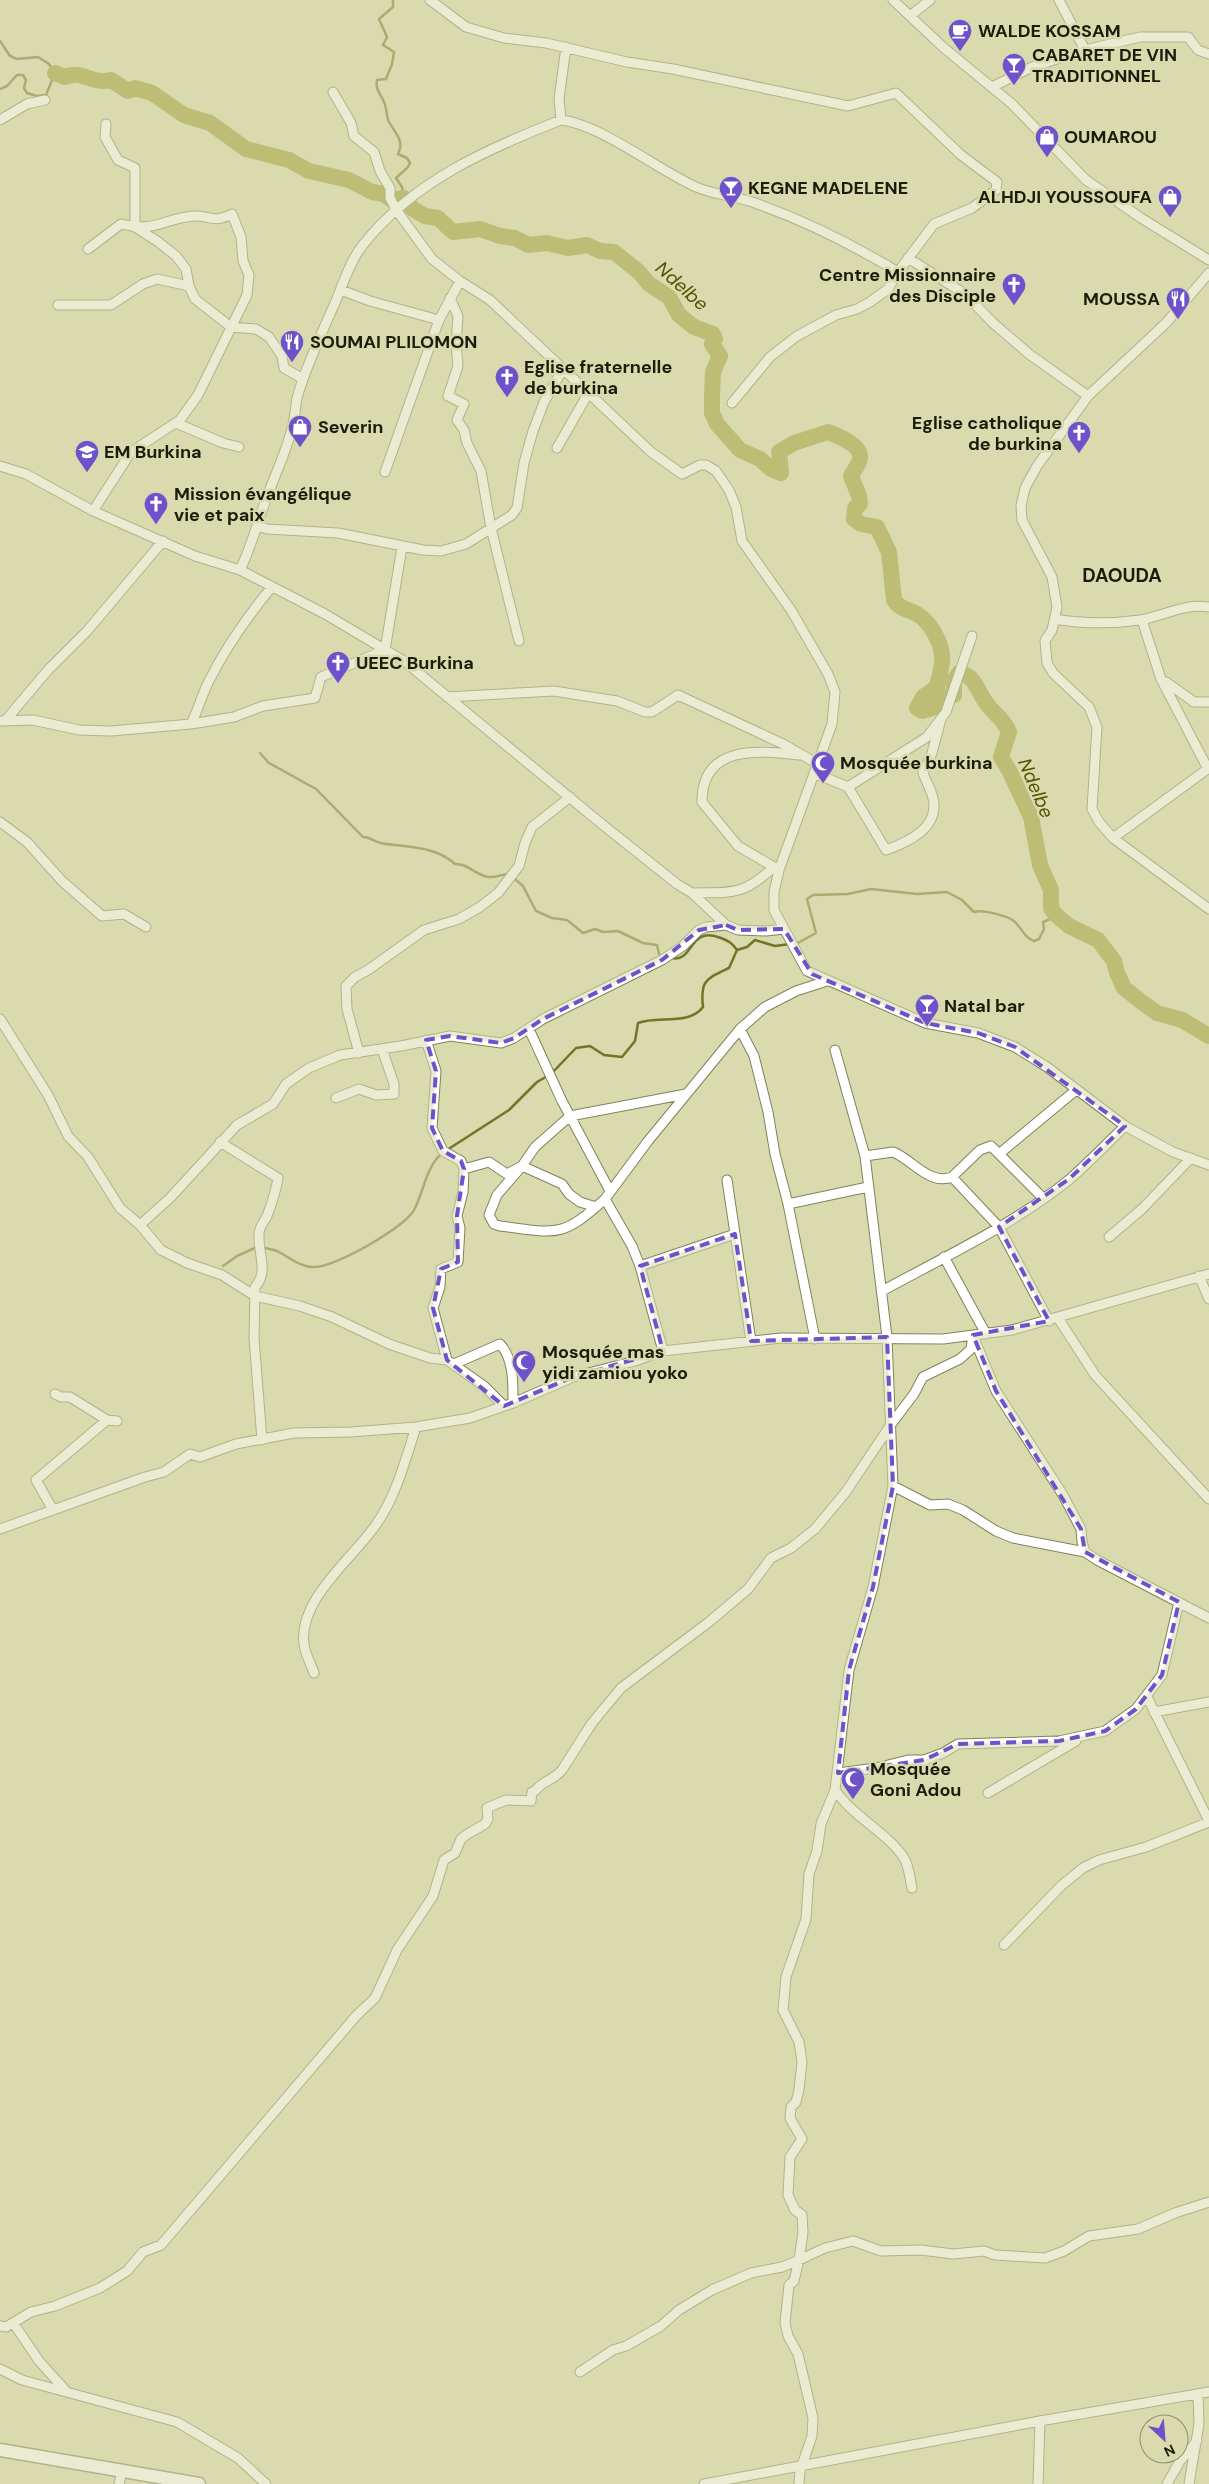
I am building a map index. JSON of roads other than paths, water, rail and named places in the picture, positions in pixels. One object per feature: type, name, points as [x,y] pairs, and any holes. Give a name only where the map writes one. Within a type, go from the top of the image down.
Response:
[{"type":"main road","points":[[0,2450],[122,2471],[143,2479],[199,2484]]},
{"type":"street","points":[[430,0],[466,27],[504,38],[673,69],[848,106],[896,93],[961,155],[997,182],[996,190],[972,208],[934,224],[898,272],[888,289],[857,309],[836,315],[797,336],[770,357],[732,403]]},
{"type":"street","points":[[893,0],[1010,103],[1086,180],[1141,218],[1209,260]]},
{"type":"street","points":[[910,16],[930,0]]},
{"type":"street","points":[[1059,0],[1085,50]]},
{"type":"street","points":[[992,88],[1032,67],[1085,50],[1140,37],[1188,37],[1198,50],[1209,54]]},
{"type":"street","points":[[561,120],[559,99],[566,48]]},
{"type":"street","points":[[333,92],[351,123],[354,136],[374,152],[380,171],[390,188],[390,198],[432,259],[460,282],[490,300],[651,452],[682,474],[700,465],[706,465],[716,471],[729,490],[736,507],[742,541],[791,610],[828,674],[835,692],[832,724],[776,868],[774,910],[807,971],[925,1023],[978,1033],[1015,1047],[1047,1067],[1126,1126],[1173,1152],[1209,1165]]},
{"type":"street","points":[[0,120],[27,104],[45,100]]},
{"type":"street","points":[[240,570],[283,459],[303,379],[351,265],[362,247],[417,192],[456,166],[487,150],[561,120],[573,121],[699,188],[752,202],[801,220],[845,240],[898,272]]},
{"type":"street","points":[[106,124],[105,137],[118,160],[134,168],[134,228]]},
{"type":"street","points":[[93,511],[131,452],[176,423],[198,394],[247,295],[249,275],[243,261],[241,238],[232,214],[222,219],[207,219],[196,216],[154,227],[134,228]]},
{"type":"street","points":[[88,249],[121,224],[134,228],[157,241],[176,256],[186,269],[189,286],[195,299],[231,328],[256,329],[269,337],[282,356],[284,368],[303,379]]},
{"type":"street","points":[[908,258],[965,294],[993,323],[1029,354],[1088,396]]},
{"type":"street","points":[[1209,273],[1166,323],[1088,396],[1037,466],[1025,488],[1021,506],[1022,520],[1052,576],[1057,607],[1052,630],[1045,642],[1046,662],[1053,673],[1089,707],[1097,727],[1092,809],[1099,822],[1113,838],[1209,909]]},
{"type":"street","points":[[58,305],[111,305],[143,284],[157,279],[189,286]]},
{"type":"street","points":[[385,472],[439,320],[460,282]]},
{"type":"street","points":[[341,290],[370,301],[439,320]]},
{"type":"street","points":[[450,298],[458,316],[456,342],[458,366],[448,396],[464,404],[456,420],[464,430],[467,443],[481,471],[491,528],[519,641]]},
{"type":"street","points":[[258,526],[267,529],[338,533],[402,547],[441,550],[456,547],[512,515],[517,508],[524,463],[533,431],[544,402],[563,369]]},
{"type":"street","points":[[557,448],[589,392]]},
{"type":"street","points":[[176,423],[223,443],[239,447]]},
{"type":"street","points":[[0,466],[26,474],[93,511],[194,556],[240,570],[271,588],[325,614],[404,661],[660,871],[692,893],[726,925],[738,930],[766,931],[784,929]]},
{"type":"street","points":[[2,721],[87,630],[163,541]]},
{"type":"street","points":[[385,650],[402,547]]},
{"type":"street","points":[[192,724],[208,683],[226,651],[246,618],[271,588]]},
{"type":"street","points":[[1055,619],[1077,623],[1109,624],[1142,620],[1174,610],[1200,605],[1209,607]]},
{"type":"street","points":[[1113,838],[1208,769],[1161,679],[1142,620]]},
{"type":"street","points":[[848,787],[927,738],[946,712],[972,636]]},
{"type":"street","points":[[2,721],[33,720],[79,730],[111,731],[192,724],[234,717],[263,706],[315,698],[322,677],[385,650]]},
{"type":"street","points":[[1161,679],[1194,702],[1209,702]]},
{"type":"street","points":[[448,697],[554,691],[617,700],[645,712],[652,712],[678,695],[783,744],[816,763]]},
{"type":"street","points":[[814,773],[848,787],[886,850],[906,843],[922,832],[933,816],[933,800],[923,773],[932,753],[940,719]]},
{"type":"street","points":[[776,868],[738,846],[702,802],[702,794],[708,774],[714,764],[743,752],[774,752],[804,756]]},
{"type":"street","points":[[359,1053],[347,1009],[346,986],[355,977],[368,970],[424,930],[459,919],[498,894],[518,866],[525,842],[532,827],[570,797]]},
{"type":"street","points":[[0,822],[27,842],[62,881],[102,916],[124,914],[146,927]]},
{"type":"street","points":[[692,893],[744,890],[776,868]]},
{"type":"street","points":[[140,1225],[170,1198],[237,1125],[273,1104],[286,1084],[309,1068],[340,1055],[450,1036],[500,1043],[530,1029],[543,1019],[662,960],[699,930],[706,927],[726,925]]},
{"type":"street","points":[[686,1094],[570,1116],[535,1147],[495,1199],[490,1215],[494,1224],[542,1232],[559,1231],[569,1227],[596,1207],[607,1195],[648,1140],[740,1029],[765,1007],[796,991],[827,981]]},
{"type":"street","points":[[0,1019],[48,1095],[68,1136],[88,1157],[120,1208],[140,1225],[160,1250],[187,1263],[222,1275],[256,1296],[300,1306],[332,1317],[389,1344],[430,1358],[450,1362],[508,1404]]},
{"type":"street","points":[[530,1029],[632,1246],[640,1266],[663,1351]]},
{"type":"street","points":[[740,1029],[754,1056],[768,1112],[775,1154],[788,1204],[815,1339]]},
{"type":"street","points":[[426,1040],[436,1071],[432,1128],[443,1151],[461,1161],[464,1169],[464,1192],[457,1216],[460,1228],[458,1262],[441,1269],[440,1287],[433,1308],[450,1362]]},
{"type":"street","points":[[336,1098],[359,1089],[376,1095],[394,1094],[394,1084],[382,1049]]},
{"type":"street","points":[[799,2484],[801,2466],[812,2436],[813,2418],[798,2354],[788,2336],[785,2323],[790,2285],[794,2281],[803,2232],[802,2215],[795,2210],[788,2195],[790,2157],[802,2139],[790,2118],[791,2107],[796,2102],[801,2082],[802,2051],[783,2010],[786,1977],[806,1919],[809,1874],[817,1851],[820,1824],[835,1790],[849,1670],[873,1587],[893,1486],[892,1423],[886,1337],[865,1156],[835,1050]]},
{"type":"street","points":[[999,1154],[1076,1090]]},
{"type":"street","points":[[882,1290],[999,1227],[1043,1198],[1069,1179],[1126,1126]]},
{"type":"street","points":[[220,1142],[278,1178],[272,1200],[259,1231],[259,1251],[263,1270],[262,1279],[254,1286],[256,1296],[254,1338],[262,1440]]},
{"type":"street","points":[[865,1156],[893,1152],[921,1171],[940,1179],[952,1177],[986,1146],[991,1146],[1043,1198]]},
{"type":"street","points":[[1109,1237],[1142,1209],[1191,1158]]},
{"type":"street","points":[[464,1169],[489,1162],[507,1174],[522,1166]]},
{"type":"street","points":[[522,1166],[562,1184],[569,1194],[580,1202],[596,1207]]},
{"type":"street","points":[[952,1177],[999,1227],[1054,1319],[1095,1375],[1209,1499]]},
{"type":"street","points":[[727,1180],[751,1341]]},
{"type":"street","points":[[788,1204],[868,1187]]},
{"type":"street","points":[[640,1266],[735,1234]]},
{"type":"street","points":[[944,1257],[986,1334]]},
{"type":"street","points":[[0,1530],[164,1472],[190,1454],[200,1457],[236,1444],[294,1433],[351,1432],[416,1427],[470,1418],[573,1377],[635,1361],[663,1351],[751,1341],[886,1337],[943,1339],[986,1334],[1054,1319],[1209,1274]]},
{"type":"street","points":[[1199,1276],[1209,1299]]},
{"type":"street","points":[[0,2326],[6,2327],[14,2324],[31,2312],[55,2306],[100,2288],[127,2271],[143,2252],[161,2245],[356,2016],[375,1998],[396,1950],[433,1896],[444,1860],[455,1853],[461,1839],[466,1834],[485,1824],[488,1819],[487,1808],[506,1800],[531,1801],[532,1792],[535,1792],[542,1783],[557,1777],[592,1723],[620,1688],[709,1622],[748,1589],[770,1558],[791,1548],[815,1529],[845,1494],[892,1423],[914,1394],[923,1377],[960,1359],[971,1349],[973,1335]]},
{"type":"street","points":[[973,1335],[996,1391],[1063,1495],[1081,1529],[1082,1542],[1086,1552]]},
{"type":"street","points":[[450,1362],[500,1344],[509,1360],[511,1369],[508,1404]]},
{"type":"street","points":[[55,1394],[61,1397],[70,1397],[107,1420],[117,1421]]},
{"type":"street","points":[[53,1510],[36,1480],[107,1420]]},
{"type":"street","points":[[314,1673],[304,1644],[305,1622],[323,1588],[376,1525],[398,1484],[416,1427]]},
{"type":"street","points":[[893,1486],[930,1505],[948,1504],[963,1510],[996,1531],[1013,1538],[1086,1552],[1096,1560],[1209,1618]]},
{"type":"street","points":[[838,1773],[876,1768],[908,1760],[924,1760],[958,1744],[1059,1741],[1105,1730],[1136,1709],[1162,1675],[1179,1602]]},
{"type":"street","points":[[1004,1945],[1062,1885],[1083,1868],[1099,1860],[1146,1847],[1209,1822],[1147,1697]]},
{"type":"street","points":[[1154,1712],[1209,1702]]},
{"type":"street","points":[[988,1793],[1085,1735]]},
{"type":"street","points":[[835,1790],[844,1802],[895,1847],[905,1859],[912,1888]]},
{"type":"street","points":[[580,2372],[613,2350],[626,2346],[661,2326],[679,2310],[712,2290],[751,2273],[782,2267],[825,2248],[853,2242],[881,2251],[921,2250],[953,2254],[984,2251],[1006,2256],[1045,2258],[1064,2252],[1089,2236],[1138,2229],[1174,2213],[1209,2202]]},
{"type":"street","points":[[14,2324],[39,2361],[68,2392]]},
{"type":"street","points":[[0,2369],[22,2380],[177,2422],[238,2458],[266,2484]]},
{"type":"street","points":[[704,2484],[1040,2421],[1209,2392]]},
{"type":"street","points":[[1189,2484],[1199,2424],[1198,2394]]},
{"type":"street","points":[[1038,2484],[1040,2421]]},
{"type":"street","points":[[1167,2484],[1176,2467],[1197,2441]]},
{"type":"street","points":[[119,2484],[122,2471]]},
{"type":"waterway","points":[[393,0],[393,7],[379,19],[387,37],[383,45],[394,52],[392,64],[386,79],[377,80],[377,83],[385,104],[388,120],[400,141],[398,154],[407,158],[410,163],[396,178],[402,187],[404,198]]},
{"type":"waterway","points":[[0,41],[10,56],[17,59],[38,57],[49,64],[55,73],[46,95],[37,96],[27,93],[24,88],[26,80],[23,75],[17,75],[7,86],[0,89]]},
{"type":"waterway","name":"Ndelbe","points":[[55,73],[65,77],[77,75],[98,81],[111,80],[128,91],[135,88],[152,93],[184,115],[210,123],[246,149],[289,160],[309,171],[349,180],[372,192],[384,194],[392,200],[404,198],[413,209],[425,216],[438,218],[453,232],[480,229],[500,236],[515,238],[528,245],[547,243],[568,248],[587,245],[600,251],[614,252],[639,272],[649,284],[669,297],[679,315],[694,327],[713,334],[715,339],[712,344],[720,356],[713,372],[712,413],[717,424],[740,450],[760,459],[771,469],[781,473],[779,452],[794,443],[828,432],[853,445],[860,453],[858,465],[851,476],[860,504],[855,508],[854,519],[861,524],[877,527],[889,552],[894,600],[898,605],[922,617],[937,638],[941,650],[942,663],[937,687],[923,697],[917,708],[922,711],[939,706],[947,697],[954,695],[954,681],[959,673],[965,674],[973,681],[987,704],[1009,732],[1001,757],[1031,817],[1040,865],[1051,890],[1051,908],[1069,926],[1098,940],[1114,961],[1124,988],[1157,1013],[1182,1020],[1209,1036]]},
{"type":"waterway","points":[[260,753],[269,763],[316,789],[363,837],[381,843],[429,850],[438,853],[455,864],[464,865],[484,876],[494,877],[509,874],[523,886],[536,911],[552,918],[567,920],[583,933],[595,929],[603,932],[618,931],[643,943],[657,945],[659,954],[664,957]]},
{"type":"waterway","points":[[796,944],[816,933],[807,899],[813,895],[848,894],[871,889],[917,894],[947,892],[962,900],[974,912],[989,912],[1012,920],[1028,938],[1034,941],[1039,939],[1044,929],[1043,922],[1057,916]]},
{"type":"waterway","points":[[672,958],[679,958],[684,955],[697,940],[703,936],[710,935],[728,941],[737,950]]},
{"type":"waterway","points":[[737,950],[747,947],[755,940],[775,946],[790,944]]},
{"type":"waterway","points":[[447,1150],[509,1110],[537,1082],[551,1074],[576,1048],[590,1046],[604,1055],[622,1057],[635,1041],[638,1023],[681,1018],[697,1013],[703,1007],[702,998],[706,982],[729,968],[737,950]]},
{"type":"waterway","points":[[262,1247],[277,1251],[300,1264],[310,1267],[338,1261],[352,1254],[384,1236],[408,1218],[414,1210],[429,1171],[443,1153]]},
{"type":"waterway","points":[[223,1266],[237,1256],[257,1247]]},
{"type":"place","name":"WALDE KOSSAM","points":[[960,52]]},
{"type":"place","name":"CABARET DE VIN TRADITIONNEL","points":[[1014,86]]},
{"type":"place","name":"OUMAROU","points":[[1047,158]]},
{"type":"place","name":"KEGNE MADELENE","points":[[731,209]]},
{"type":"place","name":"ALHDJI YOUSSOUFA","points":[[1170,218]]},
{"type":"place","name":"Centre Missionnaire des Disciple","points":[[1014,306]]},
{"type":"place","name":"MOUSSA","points":[[1178,320]]},
{"type":"place","name":"SOUMAI PLILOMON","points":[[292,363]]},
{"type":"place","name":"Eglise fraternelle de burkina","points":[[507,398]]},
{"type":"place","name":"Severin","points":[[300,448]]},
{"type":"place","name":"Eglise catholique de burkina","points":[[1079,454]]},
{"type":"place","name":"EM Burkina","points":[[87,473]]},
{"type":"place","name":"Mission évangélique vie et paix","points":[[156,525]]},
{"type":"place","name":"UEEC Burkina","points":[[338,684]]},
{"type":"place","name":"Mosquée burkina","points":[[823,784]]},
{"type":"place","name":"Natal bar","points":[[927,1027]]},
{"type":"place","name":"Mosquée mas yidi zamiou yoko","points":[[524,1383]]},
{"type":"place","name":"Mosquée Goni Adou","points":[[853,1800]]},
{"type":"district","name":"DAOUDA","points":[[1122,575]]}]
